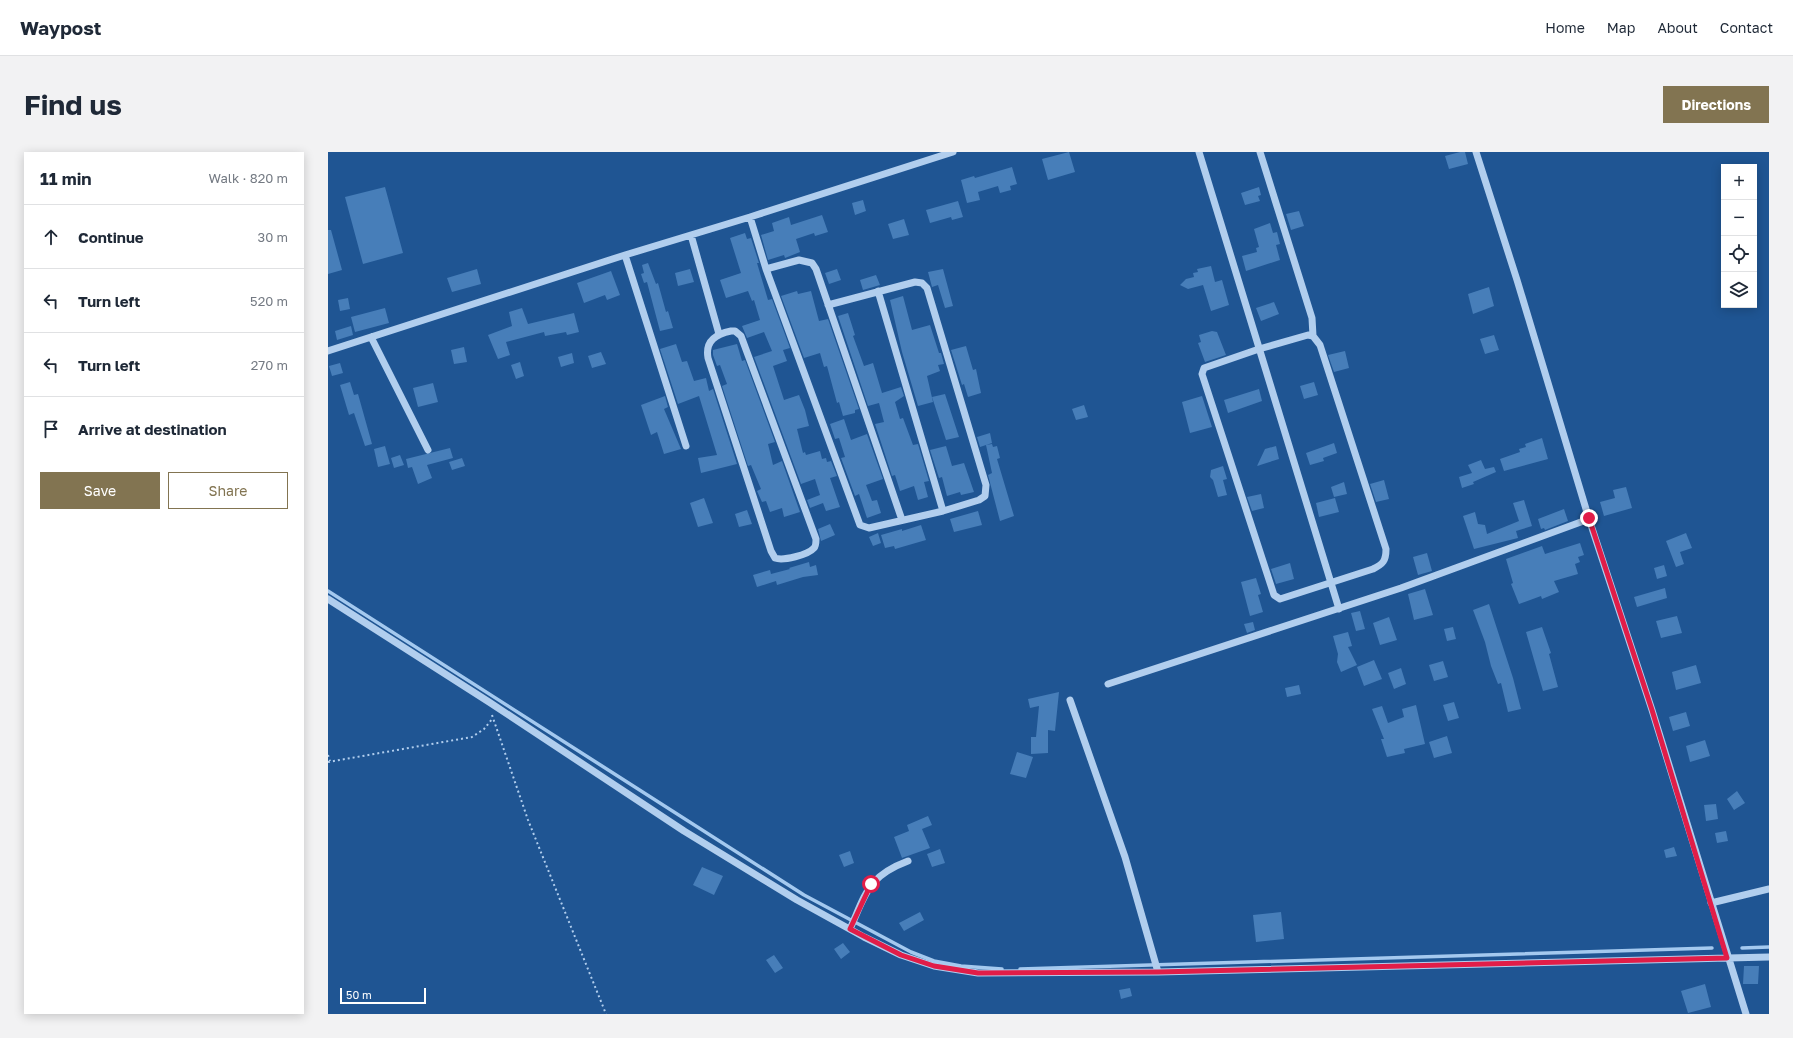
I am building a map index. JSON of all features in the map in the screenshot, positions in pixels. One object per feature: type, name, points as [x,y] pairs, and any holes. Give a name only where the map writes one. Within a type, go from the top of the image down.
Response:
[{"type":"street","points":[[328,351],[625,254],[750,217],[953,152]]},
{"type":"street","points":[[1199,152],[1258,349],[1339,609]]},
{"type":"street","points":[[1260,152],[1312,318],[1313,336],[1320,345],[1386,549],[1386,559],[1382,564],[1373,569],[1280,599],[1274,595],[1202,374],[1204,368],[1258,349],[1308,335],[1313,336]]},
{"type":"street","points":[[1476,152],[1520,287],[1589,518],[1652,710],[1727,958],[1746,1014]]},
{"type":"street","points":[[750,217],[766,269],[860,525],[869,528],[943,511],[979,500],[985,496],[986,485],[927,288],[922,283],[915,282],[828,305]]},
{"type":"street","points":[[691,235],[719,334]]},
{"type":"street","points":[[625,254],[686,446]]},
{"type":"street","points":[[766,269],[799,260],[812,263],[816,269],[902,520]]},
{"type":"street","points":[[878,291],[943,511]]},
{"type":"street","points":[[735,331],[741,336],[816,539],[816,546],[813,550],[780,560],[775,558],[771,551],[708,358],[708,344],[719,334],[735,331]]},
{"type":"street","points":[[371,337],[428,450]]},
{"type":"street","points":[[1108,684],[1339,609],[1487,557],[1589,518]]},
{"type":"street","points":[[328,599],[489,702],[684,831],[798,900],[850,929],[901,955],[934,966],[959,972],[1001,974],[1158,972],[1769,957]]},
{"type":"street","points":[[1070,700],[1125,857],[1158,972]]},
{"type":"street","points":[[850,929],[871,884],[878,876],[892,867],[908,861]]},
{"type":"street","points":[[1711,904],[1769,889]]},
{"type":"path","points":[[489,702],[493,718],[528,820],[606,1014]]},
{"type":"path","points":[[328,755],[329,761],[472,737],[484,730],[493,718]]},
{"type":"building","points":[[1069,152],[1075,172],[1048,180],[1042,159]]},
{"type":"building","points":[[1465,152],[1468,164],[1449,169],[1445,156]]},
{"type":"building","points":[[1012,167],[1017,184],[1010,186],[1011,190],[1000,193],[998,186],[978,192],[980,200],[967,203],[961,180],[974,176],[975,178]]},
{"type":"building","points":[[385,187],[403,253],[363,264],[345,197]]},
{"type":"building","points":[[1259,187],[1261,195],[1258,196],[1260,201],[1245,205],[1241,193]]},
{"type":"building","points":[[863,200],[866,211],[855,215],[852,203]]},
{"type":"building","points":[[958,201],[963,217],[952,220],[951,217],[930,223],[926,210]]},
{"type":"building","points":[[1299,211],[1304,226],[1291,230],[1286,214]]},
{"type":"building","points":[[822,215],[828,232],[815,236],[814,233],[796,239],[800,252],[785,258],[784,255],[768,260],[761,235],[774,231],[772,223],[789,217],[791,225]]},
{"type":"building","points":[[904,219],[909,235],[893,239],[888,224]]},
{"type":"building","points":[[1270,223],[1273,233],[1277,232],[1280,244],[1276,245],[1280,260],[1246,271],[1242,256],[1257,252],[1256,248],[1259,247],[1254,229]]},
{"type":"building","points":[[328,230],[331,230],[342,270],[328,274]]},
{"type":"building","points":[[745,233],[747,239],[751,238],[768,300],[772,299],[790,348],[783,350],[787,361],[773,366],[784,400],[799,395],[809,426],[797,429],[803,453],[805,452],[806,455],[820,451],[822,459],[826,458],[827,462],[831,461],[837,476],[830,478],[840,507],[826,511],[823,503],[810,508],[807,500],[820,495],[815,479],[801,484],[754,357],[772,351],[764,332],[747,338],[742,326],[760,320],[754,300],[752,301],[748,291],[726,298],[720,280],[741,273],[730,238]]},
{"type":"building","points":[[648,263],[656,284],[658,283],[666,312],[668,311],[673,328],[660,331],[647,282],[644,283],[641,274],[644,273],[642,265]]},
{"type":"building","points":[[1211,266],[1215,282],[1222,280],[1229,305],[1211,311],[1203,285],[1188,289],[1180,285],[1186,279],[1194,277],[1193,273],[1198,272],[1197,269]]},
{"type":"building","points":[[477,269],[481,284],[452,292],[447,278]]},
{"type":"building","points":[[690,269],[694,282],[678,286],[675,273]]},
{"type":"building","points":[[837,269],[841,280],[829,284],[825,273]]},
{"type":"building","points":[[943,269],[953,306],[945,308],[938,285],[932,287],[928,272]]},
{"type":"building","points":[[611,271],[620,295],[607,300],[605,295],[584,303],[577,283]]},
{"type":"building","points":[[876,275],[880,285],[863,290],[860,280]]},
{"type":"building","points":[[1489,287],[1494,306],[1473,314],[1468,294]]},
{"type":"building","points":[[797,291],[798,294],[811,291],[819,321],[828,319],[859,409],[855,410],[855,413],[843,416],[839,402],[837,403],[827,366],[824,367],[820,353],[804,358],[781,296]]},
{"type":"building","points":[[903,296],[912,330],[930,325],[944,364],[938,365],[940,371],[927,376],[933,402],[918,406],[902,352],[890,300]]},
{"type":"building","points":[[348,298],[350,309],[340,311],[338,300]]},
{"type":"building","points":[[1274,302],[1279,314],[1261,321],[1256,308]]},
{"type":"building","points":[[385,308],[389,323],[355,332],[351,317]]},
{"type":"building","points":[[522,308],[528,324],[574,313],[579,332],[567,335],[566,332],[545,336],[544,332],[506,342],[510,355],[498,359],[488,335],[512,326],[509,312]]},
{"type":"building","points":[[848,313],[855,335],[853,336],[864,366],[873,363],[882,393],[901,387],[904,396],[895,402],[900,419],[903,418],[913,445],[918,444],[929,481],[924,482],[928,497],[918,500],[914,486],[900,491],[895,475],[892,476],[875,424],[884,422],[879,403],[868,406],[838,316]]},
{"type":"building","points":[[351,326],[353,335],[337,340],[335,331]]},
{"type":"building","points":[[1212,331],[1217,332],[1226,355],[1205,362],[1198,343],[1201,342],[1199,335]]},
{"type":"building","points":[[1494,335],[1499,350],[1485,354],[1480,339]]},
{"type":"building","points":[[676,344],[682,362],[687,361],[694,381],[706,378],[709,391],[713,389],[737,464],[701,473],[698,458],[717,455],[699,396],[678,404],[660,349]]},
{"type":"building","points":[[737,344],[742,361],[745,360],[775,442],[768,444],[773,465],[782,461],[800,512],[784,517],[782,508],[770,512],[766,501],[762,502],[757,491],[761,489],[751,465],[748,466],[722,386],[727,384],[720,365],[717,366],[713,355],[713,350]]},
{"type":"building","points":[[966,346],[973,370],[976,369],[981,393],[968,397],[964,384],[962,385],[951,350]]},
{"type":"building","points":[[464,347],[467,362],[454,364],[451,350]]},
{"type":"building","points":[[1345,351],[1349,368],[1334,372],[1328,355]]},
{"type":"building","points":[[601,352],[606,364],[592,368],[588,356]]},
{"type":"building","points":[[572,353],[574,363],[561,367],[558,357]]},
{"type":"building","points":[[520,362],[524,376],[516,379],[511,365]]},
{"type":"building","points":[[340,363],[343,373],[332,376],[329,366]]},
{"type":"building","points":[[350,382],[354,395],[358,394],[372,444],[365,446],[354,413],[349,415],[340,385]]},
{"type":"building","points":[[1314,382],[1318,395],[1304,399],[1300,386]]},
{"type":"building","points":[[433,383],[438,402],[418,407],[413,388]]},
{"type":"building","points":[[1259,389],[1262,401],[1228,413],[1224,400]]},
{"type":"building","points":[[945,394],[959,437],[946,440],[932,397]]},
{"type":"building","points":[[665,396],[668,407],[664,409],[681,449],[664,454],[657,432],[651,435],[641,405]]},
{"type":"building","points":[[1202,396],[1212,427],[1190,433],[1182,402]]},
{"type":"building","points":[[1084,405],[1088,417],[1076,420],[1072,409]]},
{"type":"building","points":[[844,419],[851,440],[867,434],[883,479],[866,485],[872,501],[877,500],[881,513],[867,518],[859,494],[855,496],[841,458],[845,457],[839,438],[835,439],[830,424]]},
{"type":"building","points":[[990,433],[992,443],[980,447],[977,437]]},
{"type":"building","points":[[1542,438],[1548,459],[1504,471],[1500,459],[1520,452],[1519,449],[1526,447],[1525,444]]},
{"type":"building","points":[[1334,443],[1337,453],[1323,458],[1324,461],[1310,465],[1306,453]]},
{"type":"building","points":[[992,444],[993,447],[997,446],[1000,458],[997,459],[1014,516],[1000,521],[988,475],[992,473],[986,445]]},
{"type":"building","points":[[385,446],[390,464],[378,467],[374,449]]},
{"type":"building","points":[[946,446],[952,466],[964,463],[974,492],[961,495],[960,492],[947,496],[942,477],[939,478],[930,450]]},
{"type":"building","points":[[1276,446],[1279,459],[1257,466],[1265,449]]},
{"type":"building","points":[[450,448],[453,458],[427,465],[432,478],[418,484],[412,467],[408,468],[406,459]]},
{"type":"building","points":[[400,455],[404,465],[394,468],[391,458]]},
{"type":"building","points":[[462,458],[465,466],[452,470],[449,462]]},
{"type":"building","points":[[1481,460],[1485,469],[1494,467],[1496,472],[1473,482],[1474,484],[1462,488],[1459,477],[1472,473],[1468,465]]},
{"type":"building","points":[[1223,466],[1227,479],[1223,480],[1227,495],[1218,497],[1213,480],[1210,477],[1211,470]]},
{"type":"building","points":[[1384,480],[1389,499],[1376,502],[1370,484]]},
{"type":"building","points":[[1344,482],[1347,494],[1334,497],[1331,487]]},
{"type":"building","points":[[1626,487],[1632,508],[1604,516],[1600,502],[1615,498],[1613,490]]},
{"type":"building","points":[[1261,494],[1264,508],[1252,511],[1247,497]]},
{"type":"building","points":[[704,498],[713,523],[698,527],[690,503]]},
{"type":"building","points":[[1335,498],[1339,512],[1319,517],[1316,503]]},
{"type":"building","points":[[1524,500],[1532,526],[1516,531],[1518,538],[1474,549],[1463,516],[1475,512],[1478,524],[1485,525],[1487,534],[1519,521],[1513,503]]},
{"type":"building","points":[[1564,509],[1568,521],[1545,530],[1544,528],[1541,529],[1538,519]]},
{"type":"building","points":[[747,510],[752,524],[739,527],[735,514]]},
{"type":"building","points":[[978,511],[982,525],[954,532],[950,519]]},
{"type":"building","points":[[830,524],[835,535],[821,541],[818,529]]},
{"type":"building","points":[[921,525],[926,540],[895,549],[894,546],[885,548],[881,535],[902,529],[902,531]]},
{"type":"building","points":[[878,533],[881,543],[873,546],[869,537]]},
{"type":"building","points":[[1686,533],[1692,548],[1680,552],[1684,564],[1676,567],[1666,541]]},
{"type":"building","points":[[1580,543],[1584,555],[1578,557],[1580,562],[1575,564],[1578,574],[1554,581],[1559,592],[1542,599],[1541,596],[1519,604],[1511,584],[1513,583],[1506,559],[1542,546],[1545,554]]},
{"type":"building","points":[[1427,553],[1432,571],[1418,575],[1413,557]]},
{"type":"building","points":[[809,562],[810,567],[816,565],[818,575],[803,577],[777,585],[776,581],[757,587],[753,575],[770,570],[771,574]]},
{"type":"building","points":[[1290,563],[1294,579],[1276,584],[1271,569]]},
{"type":"building","points":[[1664,565],[1667,576],[1657,579],[1654,568]]},
{"type":"building","points":[[1256,578],[1261,594],[1258,595],[1263,612],[1250,616],[1241,582]]},
{"type":"building","points":[[1665,588],[1667,598],[1637,607],[1634,597]]},
{"type":"building","points":[[1425,589],[1433,615],[1414,620],[1408,594]]},
{"type":"building","points":[[1489,604],[1513,678],[1521,709],[1508,712],[1501,683],[1498,684],[1491,666],[1485,642],[1473,610]]},
{"type":"building","points":[[1360,611],[1365,629],[1356,631],[1351,613]]},
{"type":"building","points":[[1677,616],[1682,633],[1661,638],[1656,621]]},
{"type":"building","points":[[1389,617],[1397,640],[1380,645],[1373,623]]},
{"type":"building","points":[[1253,622],[1255,630],[1247,633],[1244,624]]},
{"type":"building","points":[[1453,627],[1456,639],[1447,641],[1444,629]]},
{"type":"building","points":[[1542,627],[1551,653],[1549,654],[1558,687],[1543,691],[1526,632]]},
{"type":"building","points":[[1348,632],[1352,646],[1348,647],[1357,665],[1341,672],[1337,662],[1338,654],[1333,636]]},
{"type":"building","points":[[1374,660],[1382,679],[1364,686],[1357,667]]},
{"type":"building","points":[[1443,661],[1448,677],[1434,681],[1429,665]]},
{"type":"building","points":[[1696,665],[1701,683],[1676,690],[1672,672]]},
{"type":"building","points":[[1401,668],[1406,684],[1394,689],[1388,673]]},
{"type":"building","points":[[1299,685],[1301,694],[1287,697],[1285,688]]},
{"type":"building","points":[[1059,692],[1055,731],[1048,730],[1048,753],[1031,754],[1031,737],[1036,737],[1039,706],[1030,708],[1028,699]]},
{"type":"building","points":[[1454,702],[1459,718],[1448,721],[1443,705]]},
{"type":"building","points":[[1416,705],[1425,744],[1404,749],[1405,753],[1387,757],[1381,739],[1384,739],[1372,709],[1382,706],[1388,723],[1404,717],[1402,709]]},
{"type":"building","points":[[1686,712],[1690,726],[1673,731],[1669,717]]},
{"type":"building","points":[[1447,736],[1452,753],[1434,758],[1429,742]]},
{"type":"building","points":[[1705,740],[1710,756],[1690,762],[1686,746]]},
{"type":"building","points":[[1017,752],[1033,757],[1026,778],[1010,774]]},
{"type":"building","points":[[1737,791],[1745,803],[1734,810],[1727,799]]},
{"type":"building","points":[[1716,804],[1718,819],[1706,821],[1704,805]]},
{"type":"building","points":[[928,816],[932,825],[922,829],[930,848],[902,858],[894,837],[909,831],[907,825]]},
{"type":"building","points":[[1726,831],[1728,841],[1717,843],[1715,833]]},
{"type":"building","points":[[1674,847],[1677,856],[1666,858],[1664,850]]},
{"type":"building","points":[[940,849],[945,863],[932,867],[927,854]]},
{"type":"building","points":[[850,851],[854,863],[844,867],[839,855]]},
{"type":"building","points":[[702,867],[723,876],[714,895],[693,885]]},
{"type":"building","points":[[920,912],[924,920],[904,931],[899,923]]},
{"type":"building","points":[[1281,912],[1284,939],[1256,942],[1253,915]]},
{"type":"building","points":[[843,943],[850,952],[841,959],[834,949]]},
{"type":"building","points":[[774,955],[783,968],[775,973],[766,960]]},
{"type":"building","points":[[1744,966],[1759,966],[1758,984],[1743,984]]},
{"type":"building","points":[[1705,984],[1711,1007],[1688,1013],[1681,991]]},
{"type":"building","points":[[1130,988],[1132,996],[1121,999],[1119,990]]},
{"type":"waterway","points":[[328,591],[804,895],[911,952],[934,961],[961,966],[1002,969]]},
{"type":"waterway","points":[[1742,948],[1769,947]]},
{"type":"waterway","points":[[1020,969],[1712,948]]},
{"type":"route","points":[[871,884],[850,929],[901,955],[934,966],[959,972],[1009,974],[1158,972],[1619,959],[1727,958],[1652,710],[1589,518]]}]
